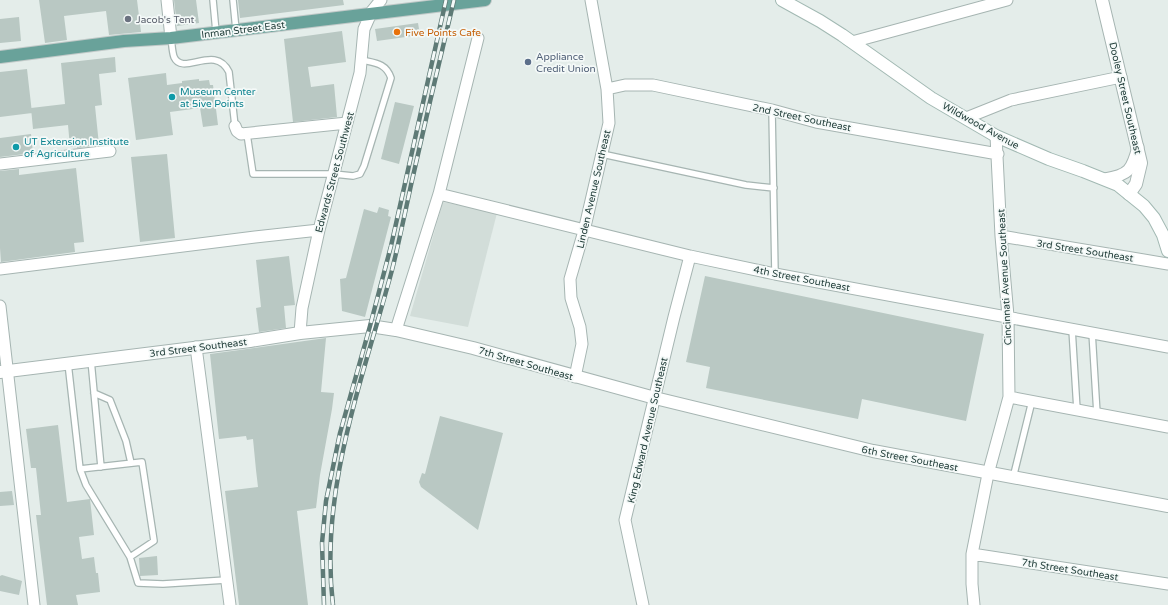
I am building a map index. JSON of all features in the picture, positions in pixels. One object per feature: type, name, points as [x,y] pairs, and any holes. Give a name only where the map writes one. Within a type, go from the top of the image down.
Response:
[{"type":"main road","name":"Inman Street East","points":[[0,57],[124,41],[171,38],[485,0]]},
{"type":"street","points":[[167,0],[171,38]]},
{"type":"street","name":"Edwards Street Southwest","points":[[300,332],[302,308],[319,230],[360,73],[364,29],[371,13],[381,0]]},
{"type":"street","name":"Linden Avenue Southeast","points":[[575,377],[582,344],[580,327],[571,298],[570,280],[584,231],[609,123],[607,89],[591,0]]},
{"type":"street","name":"Wildwood Avenue","points":[[782,0],[842,35],[931,98],[996,136],[1049,159],[1105,179],[1118,186],[1144,206],[1154,218],[1163,235],[1168,251]]},
{"type":"street","points":[[842,35],[852,42],[1007,0]]},
{"type":"street","name":"Dooley Street Southeast","points":[[1102,0],[1141,163],[1136,184],[1129,194]]},
{"type":"street","points":[[396,330],[439,194],[478,38]]},
{"type":"street","points":[[966,118],[1011,100],[1121,77]]},
{"type":"street","name":"2nd Street Southeast","points":[[607,89],[625,85],[653,86],[772,110],[816,122],[998,154]]},
{"type":"street","points":[[235,126],[237,131],[241,134],[247,134],[347,123]]},
{"type":"street","name":"Cincinnati Avenue Southeast","points":[[974,605],[972,554],[988,474],[1009,397],[1008,316],[996,136]]},
{"type":"street","points":[[1105,179],[1126,173],[1133,164],[1138,148]]},
{"type":"street","points":[[0,164],[110,151]]},
{"type":"street","name":"4th Street Southeast","points":[[439,194],[584,231],[775,274],[1008,316],[1168,347]]},
{"type":"street","points":[[0,269],[319,230]]},
{"type":"street","name":"3rd Street Southeast","points":[[1002,236],[1168,264]]},
{"type":"street","name":"King Edward Avenue Southeast","points":[[643,605],[625,520],[690,256]]},
{"type":"street","points":[[0,306],[4,371],[34,605]]},
{"type":"street","name":"3rd Street Southeast","points":[[4,371],[250,341],[300,332],[370,326],[396,330]]},
{"type":"street","name":"7th Street Southeast","points":[[396,330],[473,348],[655,398]]},
{"type":"street","points":[[196,347],[230,605]]},
{"type":"street","points":[[1009,397],[1168,427]]},
{"type":"street","name":"6th Street Southeast","points":[[655,398],[873,451],[988,474],[1168,506]]},
{"type":"street","name":"7th Street Southeast","points":[[972,554],[1168,584]]},
{"type":"lane","points":[[213,0],[216,32]]},
{"type":"lane","points":[[233,0],[236,30]]},
{"type":"lane","points":[[171,38],[174,57],[182,64],[220,60],[226,66],[229,72],[235,126]]},
{"type":"lane","points":[[247,134],[253,174],[334,174],[353,176],[360,174],[364,166],[391,78],[382,64],[362,60]]},
{"type":"lane","points":[[772,110],[775,274]]},
{"type":"lane","points":[[602,154],[746,185],[774,188]]},
{"type":"lane","points":[[1072,328],[1077,410]]},
{"type":"lane","points":[[1092,332],[1097,414]]},
{"type":"lane","points":[[91,360],[101,467]]},
{"type":"lane","points":[[68,363],[80,469],[86,484],[130,557],[138,583],[163,584],[226,580]]},
{"type":"lane","points":[[94,393],[110,400],[126,441],[130,463]]},
{"type":"lane","points":[[1013,478],[1032,401]]},
{"type":"lane","points":[[80,469],[142,462],[154,541],[130,557]]},
{"type":"shaded area","points":[[443,202],[497,213],[468,327],[410,316]]},
{"type":"building","points":[[39,0],[137,0],[141,32],[109,35],[106,11],[64,16],[67,40],[45,43]]},
{"type":"building","points":[[174,0],[196,0],[199,23],[177,26]]},
{"type":"building","points":[[238,0],[343,0],[344,5],[240,18]]},
{"type":"building","points":[[19,17],[21,41],[0,43],[0,19]]},
{"type":"building","name":"Five Points Cafe","points":[[418,23],[420,35],[377,41],[375,29]]},
{"type":"building","points":[[342,31],[346,62],[308,67],[311,87],[334,84],[337,117],[293,122],[284,39]]},
{"type":"building","points":[[115,57],[116,72],[99,74],[102,105],[95,106],[99,145],[77,148],[77,146],[70,147],[68,125],[33,129],[31,108],[65,104],[61,63]]},
{"type":"building","points":[[27,69],[32,113],[0,117],[0,72]]},
{"type":"building","name":"Museum Center at 5ive Points","points":[[166,73],[167,85],[182,83],[182,81],[199,79],[199,81],[209,80],[210,85],[213,85],[218,125],[203,127],[200,108],[170,112],[173,135],[136,140],[128,78]]},
{"type":"building","points":[[395,102],[414,106],[399,164],[381,159]]},
{"type":"building","name":"UT Extension Institute of Agriculture","points":[[31,134],[33,153],[0,157],[0,138]]},
{"type":"building","points":[[167,154],[175,238],[140,242],[131,157]]},
{"type":"building","points":[[76,168],[84,242],[74,243],[75,252],[1,262],[0,171],[19,169],[19,175]]},
{"type":"building","points":[[379,207],[389,210],[388,216],[391,217],[365,317],[342,311],[340,279],[346,278],[364,209],[377,213]]},
{"type":"building","points":[[289,256],[295,305],[284,306],[286,328],[259,332],[256,308],[261,307],[256,260]]},
{"type":"building","points":[[705,276],[984,334],[966,421],[862,399],[858,419],[706,388],[710,367],[686,362]]},
{"type":"building","points":[[326,338],[321,392],[334,393],[316,508],[297,511],[308,605],[239,605],[225,491],[258,487],[253,439],[247,440],[246,436],[219,439],[210,354]]},
{"type":"building","points":[[440,416],[503,433],[478,530],[421,487],[419,482],[422,473],[425,474]]},
{"type":"building","points":[[58,425],[67,502],[90,499],[94,535],[79,537],[82,559],[94,557],[96,573],[98,573],[100,592],[76,595],[78,605],[47,605],[36,515],[41,515],[36,468],[31,468],[26,429]]},
{"type":"building","points":[[12,491],[14,505],[0,506],[0,492]]},
{"type":"building","points":[[157,556],[158,575],[140,576],[139,558]]},
{"type":"building","points":[[2,575],[22,581],[19,595],[0,591],[0,576]]},
{"type":"railway","points":[[324,605],[322,543],[326,501],[340,433],[391,246],[446,0]]},
{"type":"railway","points":[[333,605],[330,562],[332,519],[346,435],[395,259],[454,0]]},
{"type":"place","name":"Jacob's Tent","points":[[128,19]]},
{"type":"place","name":"Five Points Cafe","points":[[397,32]]},
{"type":"place","name":"Appliance Credit Union","points":[[528,62]]},
{"type":"place","name":"Museum Center at 5ive Points","points":[[172,97]]},
{"type":"place","name":"UT Extension Institute of Agriculture","points":[[16,147]]}]
